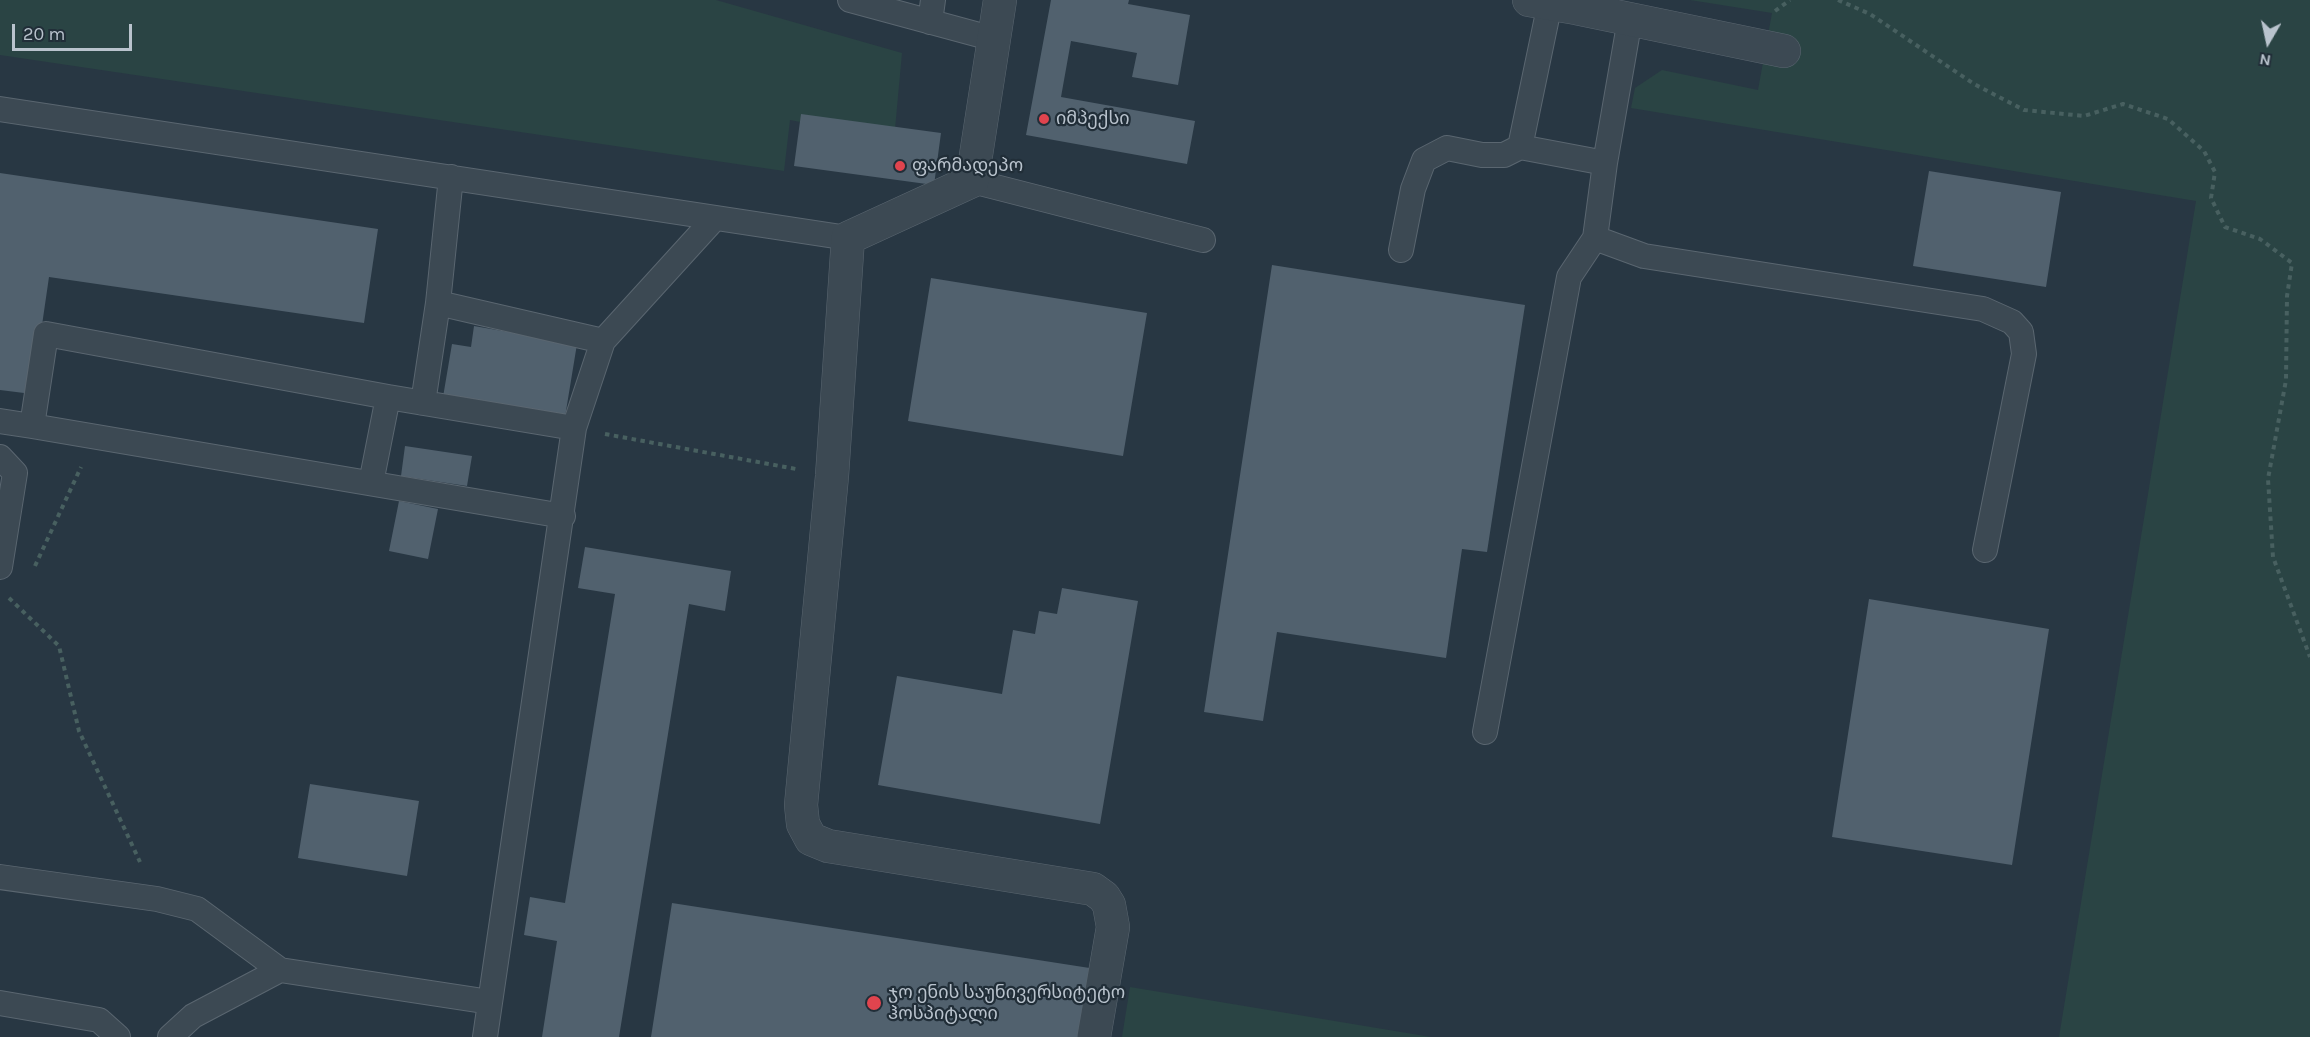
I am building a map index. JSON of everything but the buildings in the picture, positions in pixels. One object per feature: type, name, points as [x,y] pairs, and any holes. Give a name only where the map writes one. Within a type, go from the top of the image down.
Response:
[{"type":"street","points":[[1000,0],[972,181],[848,238],[832,476],[801,805],[803,824],[811,839],[828,846],[1093,889],[1104,897],[1109,905],[1113,927],[1094,1037]]},
{"type":"street","points":[[1540,2],[1784,51]]},
{"type":"lane","points":[[850,0],[932,11],[994,39]]},
{"type":"lane","points":[[1520,147],[1540,2]]},
{"type":"lane","points":[[1485,732],[1569,277],[1595,238],[1605,163],[1630,19]]},
{"type":"lane","points":[[0,109],[848,238]]},
{"type":"lane","points":[[1401,250],[1413,189],[1424,160],[1448,148],[1504,155],[1520,147],[1605,163]]},
{"type":"lane","points":[[423,403],[438,303],[451,177]]},
{"type":"lane","points":[[972,181],[1203,240]]},
{"type":"lane","points":[[485,1037],[563,516],[574,428],[603,341],[715,218]]},
{"type":"lane","points":[[1595,238],[1644,256],[1983,309],[2012,322],[2021,332],[2024,354],[1985,549]]},
{"type":"lane","points":[[438,303],[603,341]]},
{"type":"lane","points":[[32,426],[46,334],[388,398],[574,428]]},
{"type":"lane","points":[[372,483],[388,398]]},
{"type":"lane","points":[[0,421],[563,516]]},
{"type":"lane","points":[[0,457],[15,473],[0,567]]},
{"type":"lane","points":[[0,877],[157,899],[197,909],[280,970],[490,1002]]},
{"type":"lane","points":[[170,1037],[193,1016],[280,970]]},
{"type":"lane","points":[[0,1003],[99,1020],[118,1037]]},
{"type":"path","points":[[1838,0],[1870,14],[1974,84],[2024,110],[2084,116],[2123,104],[2168,119],[2204,151],[2215,172],[2211,198],[2225,227],[2260,239],[2292,263],[2287,296],[2286,380],[2268,479],[2273,557],[2310,657]]},
{"type":"path","points":[[574,428],[832,476]]},
{"type":"path","points":[[29,568],[36,565],[95,436]]},
{"type":"path","points":[[5,594],[59,646],[79,731],[157,899]]},
{"type":"green space","points":[[0,0],[716,0],[902,53],[894,140],[790,120],[784,171],[0,55]]},
{"type":"green space","points":[[1690,0],[2310,0],[2310,1037],[2059,1037],[2196,201],[1631,108],[1635,88],[1662,70],[1758,90],[1772,13]]},
{"type":"green space","points":[[1130,987],[1431,1037],[1122,1037]]},
{"type":"place","name":"იმპექსი","points":[[1044,119]]},
{"type":"place","name":"ფარმადეპო","points":[[900,166]]},
{"type":"place","name":"ჯო ენის საუნივერსიტეტო ჰოსპიტალი","points":[[874,1003]]}]
